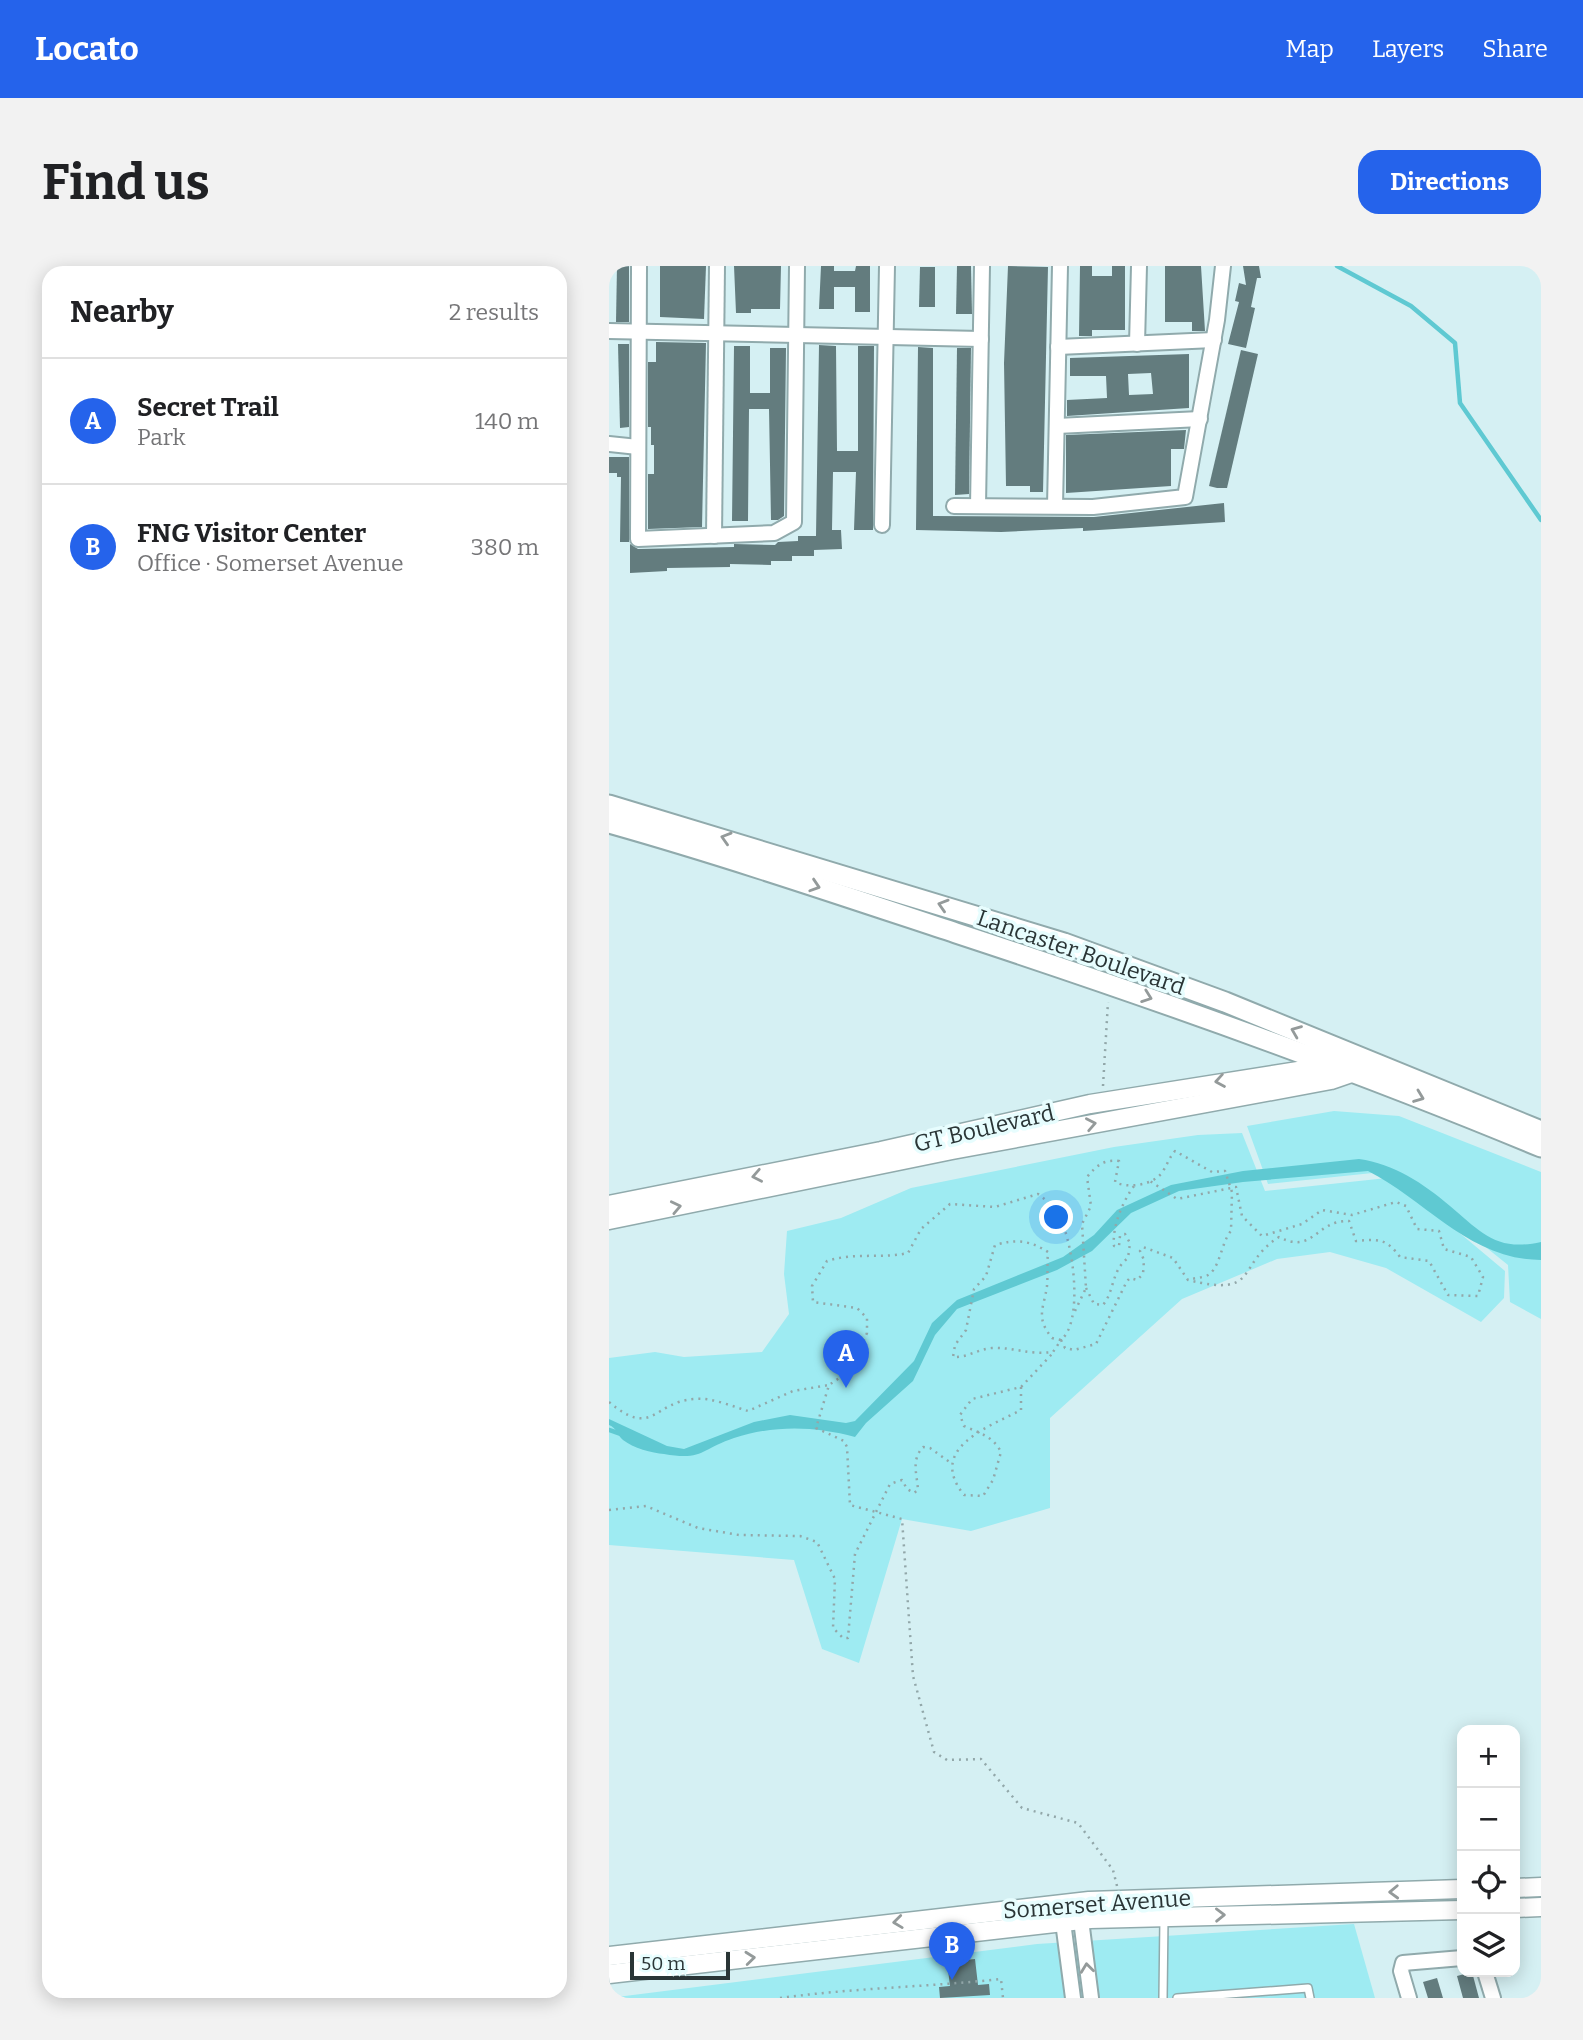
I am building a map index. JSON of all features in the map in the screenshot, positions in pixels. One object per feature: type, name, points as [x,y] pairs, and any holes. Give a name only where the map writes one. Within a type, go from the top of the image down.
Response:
[{"type":"main road","name":"Lancaster Boulevard","points":[[609,805],[1064,943],[1225,1002],[1541,1147]]},
{"type":"main road","name":"Lancaster Boulevard","points":[[609,823],[709,851],[1095,978],[1333,1066],[1364,1064],[1541,1131]]},
{"type":"street","points":[[639,266],[638,539],[774,533],[794,523],[797,266]]},
{"type":"street","points":[[714,536],[717,266]]},
{"type":"street","points":[[882,526],[887,266]]},
{"type":"street","points":[[978,506],[982,266]]},
{"type":"street","points":[[1055,506],[1060,266]]},
{"type":"street","points":[[1137,344],[1139,266]]},
{"type":"street","points":[[954,506],[1093,506],[1185,497],[1214,340],[1223,266]]},
{"type":"street","points":[[609,331],[981,339]]},
{"type":"street","points":[[1058,347],[1214,340]]},
{"type":"street","points":[[1057,426],[1200,419]]},
{"type":"street","points":[[609,444],[638,447]]},
{"type":"street","name":"GT Boulevard","points":[[609,1220],[1364,1064]]},
{"type":"street","name":"GT Boulevard","points":[[609,1205],[881,1151],[1090,1104],[1274,1072],[1333,1066]]},
{"type":"street","points":[[1520,1888],[1541,1887]]},
{"type":"street","name":"Somerset Avenue","points":[[609,1974],[1072,1921],[1163,1907],[1457,1889]]},
{"type":"street","name":"Somerset Avenue","points":[[609,1956],[1121,1900],[1163,1907],[1457,1910]]},
{"type":"street","points":[[1520,1908],[1541,1908]]},
{"type":"street","points":[[1072,1921],[1073,1998]]},
{"type":"street","points":[[1072,1921],[1091,1998]]},
{"type":"street","points":[[1409,1998],[1401,1970],[1403,1963],[1457,1958]]},
{"type":"street","points":[[1487,1977],[1493,1998]]},
{"type":"lane","points":[[1163,1907],[1163,1998]]},
{"type":"lane","points":[[1177,1998],[1308,1989],[1310,1998]]},
{"type":"path","points":[[1090,1104],[1100,1096],[1105,1078],[1108,1006],[1107,993],[1095,978]]},
{"type":"path","points":[[1134,1186],[1127,1196],[1113,1237],[1114,1246],[1119,1246],[1120,1236],[1125,1234],[1130,1243],[1128,1258],[1118,1266],[1109,1297],[1103,1305],[1094,1304],[1086,1288],[1082,1224],[1091,1206],[1087,1177],[1096,1166],[1109,1159],[1119,1161],[1115,1182],[1134,1186],[1150,1181],[1163,1172],[1166,1161],[1175,1151],[1212,1172],[1225,1171],[1229,1184],[1231,1231],[1224,1239],[1212,1272],[1188,1280]]},
{"type":"path","points":[[1061,1340],[1065,1348],[1074,1350],[1096,1344],[1127,1281],[1130,1278],[1137,1280],[1143,1275],[1144,1260],[1140,1251],[1143,1247],[1173,1258],[1188,1280],[1219,1288],[1248,1275],[1265,1246],[1279,1237],[1293,1244],[1305,1243],[1325,1227],[1338,1221],[1349,1221],[1356,1241],[1380,1238],[1390,1243],[1400,1257],[1429,1261],[1448,1295],[1478,1296],[1483,1277],[1471,1257],[1444,1249],[1439,1231],[1416,1228],[1406,1206],[1396,1202],[1352,1215],[1322,1210],[1302,1224],[1262,1236],[1242,1216],[1236,1187],[1229,1184],[1177,1199],[1150,1181]]},
{"type":"path","points":[[609,1402],[634,1419],[651,1417],[691,1398],[705,1399],[748,1411],[793,1391],[829,1385],[851,1370],[867,1333],[867,1318],[857,1308],[813,1302],[812,1286],[827,1261],[846,1255],[891,1256],[908,1253],[921,1229],[950,1204],[995,1207],[1038,1194],[1060,1218],[1071,1263],[1074,1314]]},
{"type":"path","points":[[1053,1352],[1032,1355],[995,1348],[953,1357],[955,1345],[966,1330],[972,1295],[986,1276],[995,1245],[1013,1240],[1034,1242],[1048,1252],[1041,1316],[1052,1338],[1061,1340]]},
{"type":"path","points":[[1021,1387],[1021,1410],[979,1433],[960,1447],[951,1463],[953,1481],[964,1496],[983,1496],[993,1480],[1001,1452],[996,1441],[979,1433],[964,1426],[960,1415],[971,1399],[1021,1387],[1067,1335],[1086,1288]]},
{"type":"path","points":[[829,1385],[816,1428],[843,1441],[847,1447],[850,1505],[902,1519],[913,1676],[934,1752],[947,1760],[981,1759],[1022,1808],[1078,1823],[1113,1870],[1121,1900]]},
{"type":"path","points":[[609,1510],[646,1506],[698,1528],[739,1535],[800,1536],[817,1542],[835,1579],[833,1628],[843,1638],[848,1638],[855,1554],[890,1484],[902,1480],[907,1489],[914,1493],[918,1490],[914,1468],[917,1454],[923,1447],[930,1448],[951,1463]]},
{"type":"path","points":[[780,1998],[847,1989],[928,1987],[1001,1979],[1003,1998]]},
{"type":"shaded area","points":[[1334,1111],[1399,1116],[1541,1172],[1541,1319],[1510,1302],[1508,1265],[1442,1212],[1382,1172],[1268,1184],[1247,1126]]},
{"type":"shaded area","points":[[1242,1133],[1265,1191],[1387,1178],[1419,1199],[1505,1271],[1504,1298],[1481,1322],[1386,1268],[1330,1252],[1277,1259],[1182,1299],[1050,1418],[1050,1508],[971,1531],[902,1519],[859,1663],[822,1649],[794,1560],[609,1545],[609,1358],[655,1352],[684,1357],[762,1352],[789,1314],[784,1274],[787,1231],[841,1218],[911,1188],[1114,1147],[1198,1135]]},
{"type":"shaded area","points":[[1359,1159],[1384,1165],[1419,1182],[1490,1238],[1512,1244],[1541,1242],[1541,1260],[1516,1257],[1471,1240],[1368,1171],[1243,1182],[1179,1191],[1131,1213],[1092,1251],[1057,1270],[957,1309],[935,1335],[913,1381],[866,1423],[855,1437],[810,1429],[779,1429],[734,1438],[695,1455],[677,1456],[632,1445],[623,1440],[609,1425],[609,1419],[667,1446],[684,1449],[754,1422],[790,1415],[846,1423],[855,1421],[914,1361],[932,1323],[957,1300],[1063,1257],[1094,1235],[1117,1210],[1171,1185],[1243,1171]]},
{"type":"shaded area","points":[[1354,1924],[1375,1998],[609,1998],[1037,1944]]},
{"type":"building","points":[[617,266],[629,266],[629,322],[616,322]]},
{"type":"building","points":[[660,266],[706,266],[704,319],[660,317]]},
{"type":"building","points":[[734,266],[781,266],[780,309],[751,309],[751,313],[736,313]]},
{"type":"building","points":[[821,266],[834,266],[834,271],[855,271],[856,266],[870,266],[870,312],[855,312],[855,287],[834,287],[834,309],[819,309]]},
{"type":"building","points":[[957,266],[971,266],[972,314],[956,314]]},
{"type":"building","points":[[1008,266],[1048,267],[1043,492],[1030,492],[1030,486],[1006,486],[1004,363]]},
{"type":"building","points":[[1080,266],[1092,266],[1092,276],[1112,276],[1112,266],[1125,266],[1125,330],[1092,330],[1092,336],[1079,336]]},
{"type":"building","points":[[1165,266],[1201,266],[1205,331],[1192,331],[1192,322],[1165,322]]},
{"type":"building","points":[[1243,266],[1259,266],[1261,278],[1257,278],[1251,307],[1255,308],[1246,348],[1228,344],[1239,302],[1235,301],[1239,283],[1246,285]]},
{"type":"building","points":[[920,267],[935,267],[935,307],[919,307]]},
{"type":"building","points":[[656,342],[706,343],[702,527],[648,529],[648,474],[654,474],[654,445],[651,445],[651,427],[648,427],[648,362],[656,362]]},
{"type":"building","points":[[618,344],[629,344],[629,427],[620,428]]},
{"type":"building","points":[[819,345],[836,346],[837,451],[858,451],[858,346],[874,346],[873,530],[854,530],[856,472],[833,472],[832,530],[841,530],[842,549],[814,550],[814,556],[792,556],[792,561],[771,561],[771,565],[730,564],[730,567],[667,568],[667,571],[630,573],[630,544],[638,549],[734,547],[734,544],[775,545],[778,542],[798,541],[798,536],[816,536]]},
{"type":"building","points":[[734,346],[750,346],[750,393],[770,393],[770,348],[786,348],[784,516],[778,520],[771,520],[769,409],[749,409],[748,521],[732,521]]},
{"type":"building","points":[[918,347],[933,348],[933,516],[1094,517],[1224,503],[1225,522],[1083,531],[1083,528],[1001,532],[916,530]]},
{"type":"building","points":[[957,348],[971,348],[969,494],[955,495]]},
{"type":"building","points":[[1241,350],[1258,354],[1227,488],[1217,488],[1209,486]]},
{"type":"building","points":[[1189,354],[1189,408],[1067,416],[1067,400],[1107,398],[1106,376],[1070,376],[1070,358]],"holes":[[[1151,373],[1153,394],[1129,395],[1128,374]]]},
{"type":"building","points":[[1186,430],[1184,449],[1171,449],[1171,486],[1066,493],[1066,435]]},
{"type":"building","points":[[609,457],[629,457],[629,542],[620,542],[621,477],[617,477],[617,473],[609,473]]},
{"type":"building","points":[[975,1959],[978,1985],[989,1984],[990,1995],[940,1998],[939,1987],[950,1986],[947,1962]]},
{"type":"building","points":[[1457,1977],[1473,1977],[1479,1998],[1463,1998]]},
{"type":"building","points":[[1437,1978],[1443,1998],[1428,1998],[1423,1982]]},
{"type":"waterway","points":[[1337,266],[1411,306],[1455,343],[1460,403],[1541,520]]},
{"type":"waterway","points":[[609,1430],[621,1434]]},
{"type":"place","name":"Secret Trail","points":[[846,1388]]},
{"type":"place","name":"FNG Visitor Center","points":[[952,1980]]}]
